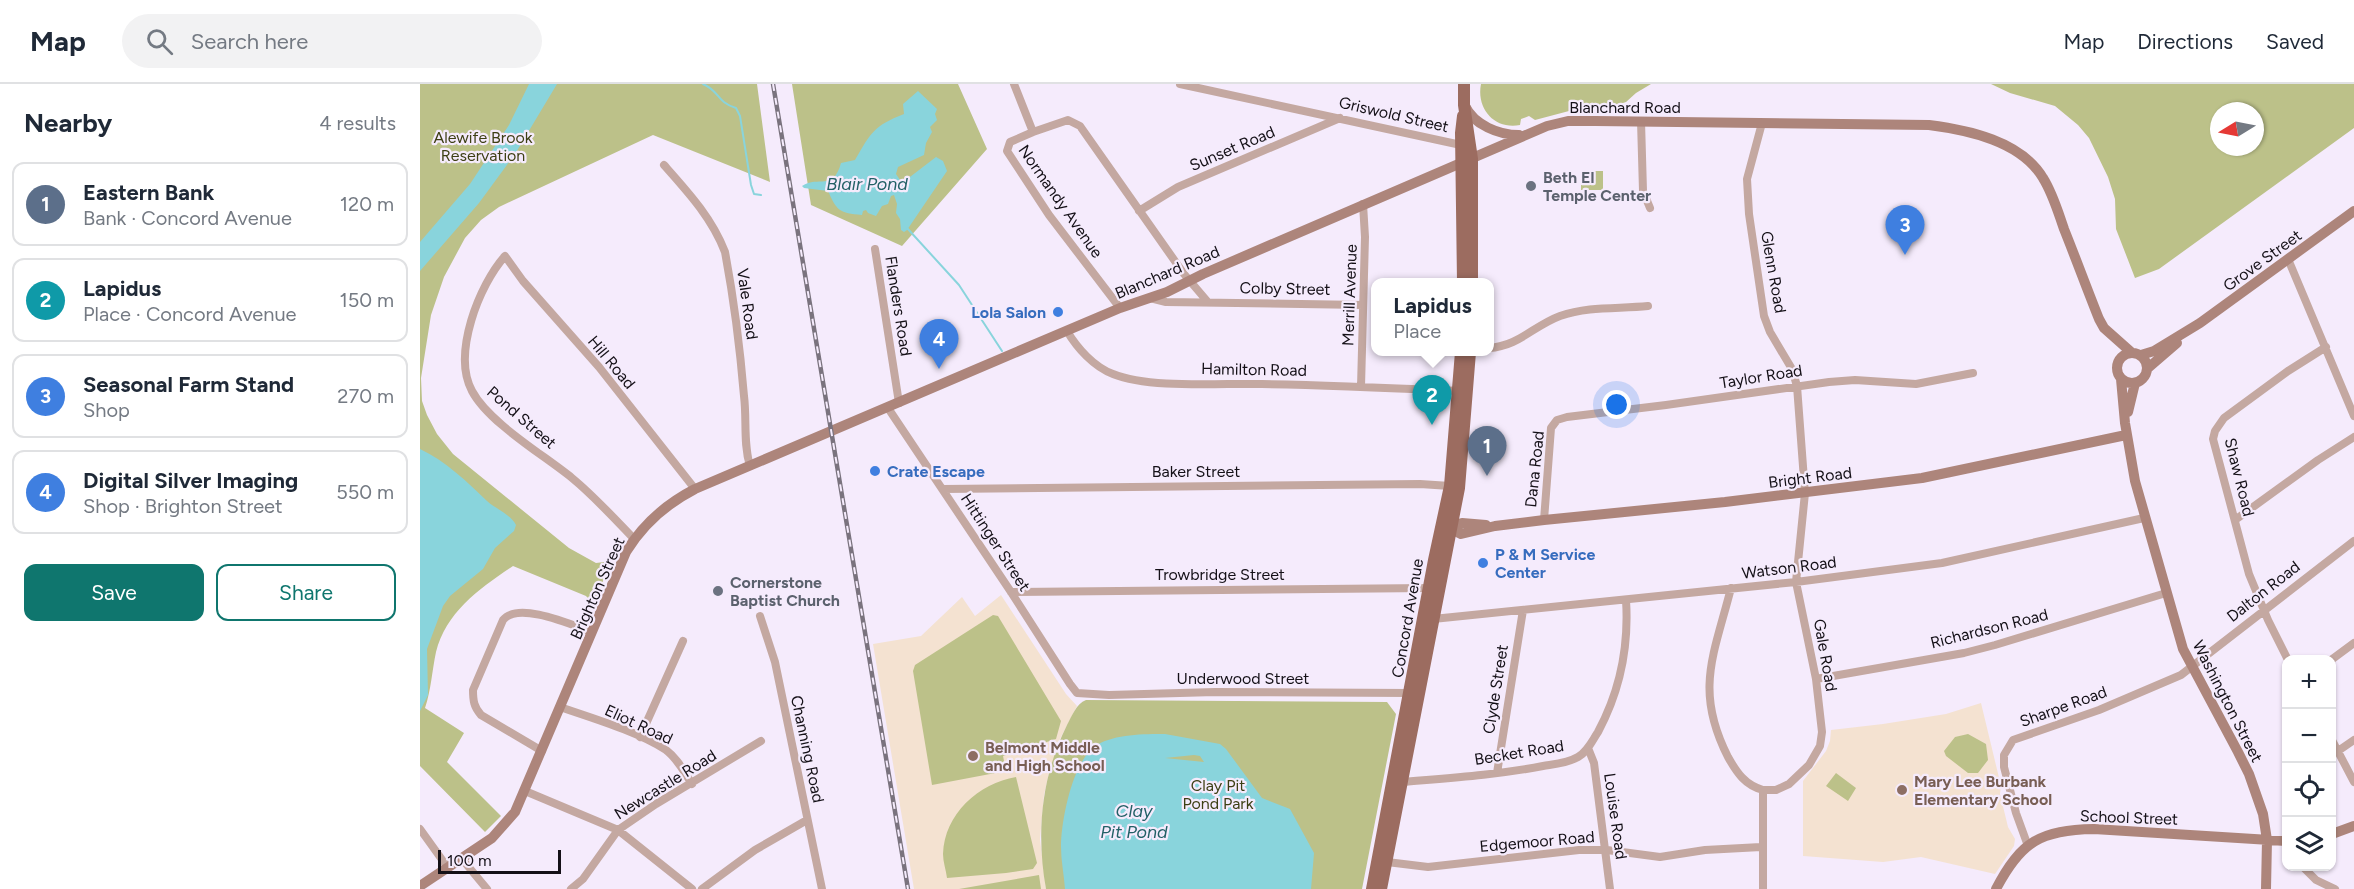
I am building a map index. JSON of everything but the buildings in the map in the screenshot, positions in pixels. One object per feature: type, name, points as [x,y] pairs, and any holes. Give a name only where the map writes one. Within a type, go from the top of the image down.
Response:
[{"type":"main road","points":[[1464,84],[1472,278]]},
{"type":"main road","points":[[1463,278],[1467,161],[1461,145],[1464,105]]},
{"type":"main road","name":"Concord Avenue","points":[[1454,487],[1461,356]]},
{"type":"main road","name":"Concord Avenue","points":[[1372,889],[1382,861],[1398,783],[1433,588],[1454,487],[1469,356]]},
{"type":"main road","name":"Concord Avenue","points":[[1382,861],[1382,889]]},
{"type":"street","name":"Normandy Avenue","points":[[1014,84],[1033,132],[1010,142],[1006,151],[1049,215],[1120,308]]},
{"type":"street","name":"Griswold Street","points":[[1180,84],[1461,145]]},
{"type":"street","points":[[1464,105],[1476,121],[1502,133],[1523,135]]},
{"type":"street","name":"Sunset Road","points":[[1139,211],[1178,187],[1341,118]]},
{"type":"street","points":[[1033,132],[1068,120],[1074,122],[1189,281],[1207,301]]},
{"type":"street","name":"Blanchard Road","points":[[997,361],[1120,308],[1150,298],[1523,135],[1568,121],[1929,125],[1953,128],[2000,143],[2016,152],[2042,176],[2053,198],[2099,319],[2118,350],[2119,360]]},
{"type":"street","points":[[1641,121],[1643,190],[1650,208]]},
{"type":"street","name":"Glenn Road","points":[[1762,123],[1747,179],[1749,214],[1764,316],[1770,332],[1792,369],[1797,386],[1805,493]]},
{"type":"street","name":"Vale Road","points":[[664,165],[705,213],[719,235],[725,252],[745,399],[745,446],[750,466]]},
{"type":"street","name":"Merrill Avenue","points":[[1361,387],[1365,237],[1363,204]]},
{"type":"street","name":"Grove Street","points":[[2148,368],[2187,332],[2354,211]]},
{"type":"street","name":"Flanders Road","points":[[875,249],[899,403]]},
{"type":"street","name":"Hill Road","points":[[505,256],[523,281],[599,367],[695,489]]},
{"type":"street","name":"Pond Street","points":[[505,256],[490,275],[478,300],[467,336],[466,377],[471,389],[476,398],[503,425],[571,477],[634,539]]},
{"type":"street","points":[[2288,259],[2354,416]]},
{"type":"street","name":"Colby Street","points":[[1150,298],[1166,302],[1363,305]]},
{"type":"street","points":[[1494,347],[1513,344],[1547,322],[1561,316],[1604,307],[1648,306]]},
{"type":"street","name":"Hamilton Road","points":[[1067,331],[1080,350],[1096,365],[1113,375],[1131,379],[1161,383],[1459,391]]},
{"type":"street","name":"Grove Street","points":[[2136,354],[2154,351],[2181,333],[2187,332]]},
{"type":"street","name":"Blanchard Road","points":[[2110,334],[2136,354]]},
{"type":"street","name":"Shaw Road","points":[[2286,655],[2263,610],[2249,574],[2213,439],[2215,431],[2224,418],[2288,371],[2326,347]]},
{"type":"street","points":[[2136,354],[2147,363],[2148,368],[2144,378],[2135,383],[2125,382],[2117,370],[2119,360],[2136,354]]},
{"type":"street","name":"Brighton Street","points":[[420,886],[492,838],[505,826],[525,791],[619,566],[634,539],[668,506],[695,489],[997,361]]},
{"type":"street","name":"Taylor Road","points":[[1555,423],[1567,417],[1797,386],[1855,380],[1916,384],[1972,372]]},
{"type":"street","name":"Washington Street","points":[[2121,379],[2126,435],[2144,518],[2183,649],[2249,774],[2263,814],[2267,840],[2266,889]]},
{"type":"street","name":"Washington Street","points":[[2125,423],[2135,383]]},
{"type":"street","name":"Hittinger Street","points":[[888,408],[1077,693]]},
{"type":"street","name":"Dana Road","points":[[1544,519],[1548,451],[1551,428],[1555,423]]},
{"type":"street","name":"Bright Road","points":[[1446,529],[1462,523],[1495,526],[1805,493],[1922,478],[2126,435]]},
{"type":"street","points":[[2235,520],[2354,437]]},
{"type":"street","name":"Baker Street","points":[[943,489],[1420,484],[1454,487]]},
{"type":"street","name":"Gale Road","points":[[1763,790],[1776,790],[1789,784],[1809,765],[1820,746],[1821,715],[1816,679],[1796,582],[1805,493]]},
{"type":"street","name":"Watson Road","points":[[1428,619],[1796,582],[1942,563],[2144,518]]},
{"type":"street","name":"Dalton Road","points":[[2191,666],[2354,541]]},
{"type":"street","name":"Trowbridge Street","points":[[1011,592],[1433,588]]},
{"type":"street","points":[[1731,588],[1714,646],[1709,679],[1710,709],[1717,735],[1730,761],[1742,779],[1752,787],[1763,790],[1762,889]]},
{"type":"street","name":"Richardson Road","points":[[1816,679],[1974,650],[2166,594]]},
{"type":"street","name":"Becket Road","points":[[1398,783],[1497,773],[1563,762],[1578,757],[1588,748],[1609,712],[1617,686],[1627,634],[1626,600]]},
{"type":"street","name":"Clyde Street","points":[[1497,773],[1523,610]]},
{"type":"street","points":[[542,751],[481,715],[476,710],[473,701],[473,690],[502,620],[507,615],[516,612],[531,613],[592,632]]},
{"type":"street","name":"Channing Road","points":[[760,616],[775,662],[822,889]]},
{"type":"street","points":[[640,737],[683,641]]},
{"type":"street","points":[[2336,656],[2354,643]]},
{"type":"street","name":"Sharpe Road","points":[[2028,846],[2016,813],[2004,767],[2004,755],[2008,746],[2020,736],[2099,710],[2181,675],[2191,666]]},
{"type":"street","name":"Underwood Street","points":[[1077,693],[1109,695],[1215,692],[1414,694]]},
{"type":"street","name":"Eliot Road","points":[[560,707],[640,737],[666,750],[678,762],[692,784]]},
{"type":"street","points":[[2338,751],[2354,740]]},
{"type":"street","name":"Newcastle Road","points":[[571,889],[583,879],[618,830],[656,804],[761,741]]},
{"type":"street","name":"Louise Road","points":[[1588,748],[1594,763],[1607,850],[1610,889]]},
{"type":"street","points":[[2336,748],[2354,782]]},
{"type":"street","points":[[525,791],[618,830],[692,889]]},
{"type":"street","points":[[702,889],[755,850],[807,820]]},
{"type":"street","points":[[2336,832],[2354,826]]},
{"type":"street","points":[[420,829],[448,868]]},
{"type":"street","name":"School Street","points":[[1996,889],[2005,871],[2028,846],[2052,833],[2075,830],[2282,841]]},
{"type":"street","name":"Edgemoor Road","points":[[1382,861],[1428,867],[1543,852],[1607,850],[1660,857],[1705,850],[1761,847]]},
{"type":"street","points":[[462,859],[487,889]]},
{"type":"street","points":[[2306,871],[2316,880],[2335,889]]},
{"type":"shaded area","name":"Belmont Middle and High School","points":[[1001,595],[1066,694],[1077,706],[1060,739],[1044,795],[1040,839],[1046,889],[914,889],[873,644],[921,636],[962,597],[975,616]]},
{"type":"shaded area","name":"Mary Lee Burbank Elementary School","points":[[1981,703],[2001,786],[2000,794],[2008,827],[2015,839],[2014,846],[1995,874],[1921,857],[1883,862],[1803,856],[1803,781],[1826,751],[1831,730],[1946,714]]},
{"type":"green space","name":"Alewife Brook Reservation","points":[[420,84],[757,84],[770,182],[653,135],[499,207],[481,220],[465,238],[444,277],[431,315],[421,378],[422,401],[437,434],[453,454],[569,548],[596,563],[612,561],[593,604],[586,596],[513,566],[466,602],[456,613],[441,638],[425,708],[464,733],[447,762],[501,816],[485,832],[420,766]]},
{"type":"green space","points":[[792,84],[958,84],[987,149],[902,246],[811,205]]},
{"type":"green space","points":[[1481,84],[1651,84],[1626,102],[1614,106],[1569,111],[1535,120],[1529,116],[1521,119],[1520,125],[1511,126],[1495,121],[1489,116],[1481,102]]},
{"type":"green space","points":[[1991,84],[2354,84],[2354,128],[2159,269],[2135,278],[2116,229],[2115,199],[2108,177],[2089,138],[2078,125],[2055,106],[2010,93]]},
{"type":"green space","points":[[1581,171],[1603,171],[1603,190],[1581,190]]},
{"type":"green space","points":[[993,615],[998,616],[1061,721],[1056,739],[1003,756],[1006,771],[932,785],[913,671],[915,665]]},
{"type":"green space","name":"Clay Pit Pond Park","points":[[1086,700],[1387,702],[1396,714],[1362,889],[1046,889],[1041,826],[1046,785],[1058,745],[1067,725],[1077,707]]},
{"type":"green space","points":[[1968,734],[1986,744],[1988,760],[1978,773],[1968,773],[1946,756],[1944,751],[1955,737]]},
{"type":"green space","points":[[1836,773],[1856,788],[1848,801],[1826,786]]},
{"type":"green space","points":[[1016,777],[1037,863],[1033,869],[947,878],[943,857],[945,839],[957,814],[977,793],[1002,780]]},
{"type":"green space","points":[[1039,875],[1041,889],[959,889]]},
{"type":"water","points":[[529,84],[557,84],[515,154],[479,203],[420,271],[420,242],[470,184],[509,125]]},
{"type":"water","name":"Blair Pond","points":[[918,91],[937,109],[935,114],[937,120],[930,127],[932,132],[926,143],[924,155],[898,167],[896,174],[900,180],[906,180],[936,157],[943,161],[947,171],[907,230],[904,232],[901,230],[894,195],[891,196],[888,204],[882,206],[876,216],[866,210],[862,215],[840,210],[828,191],[802,186],[830,180],[838,172],[841,163],[855,160],[874,131],[886,122],[904,114],[903,104]]},
{"type":"water","points":[[420,449],[464,479],[516,525],[514,531],[495,548],[483,569],[450,596],[443,606],[427,649],[428,695],[420,711]]},
{"type":"water","name":"Clay Pit Pond","points":[[1165,734],[1220,744],[1262,798],[1290,809],[1314,853],[1311,889],[1065,889],[1061,852],[1063,822],[1070,791],[1081,763],[1089,752],[1104,741],[1130,735]],"holes":[[[1194,755],[1200,756],[1204,762],[1165,758]]]},
{"type":"waterway","points":[[703,84],[713,90],[725,103],[736,108],[740,116],[751,185],[754,194],[761,195]]},
{"type":"waterway","points":[[907,228],[959,285],[1002,351]]},
{"type":"railway","points":[[773,84],[908,889]]},
{"type":"place","name":"Beth El Temple Center","points":[[1531,186]]},
{"type":"place","name":"Seasonal Farm Stand","points":[[1905,255]]},
{"type":"place","name":"Lola Salon","points":[[1058,312]]},
{"type":"place","name":"Digital Silver Imaging","points":[[939,369]]},
{"type":"place","name":"Lapidus","points":[[1432,425]]},
{"type":"place","name":"Crate Escape","points":[[875,471]]},
{"type":"place","name":"Eastern Bank","points":[[1487,476]]},
{"type":"place","name":"P & M Service Center","points":[[1483,563]]},
{"type":"place","name":"Cornerstone Baptist Church","points":[[718,591]]},
{"type":"place","name":"Belmont Middle and High School","points":[[973,756]]},
{"type":"place","name":"Mary Lee Burbank Elementary School","points":[[1902,790]]}]
